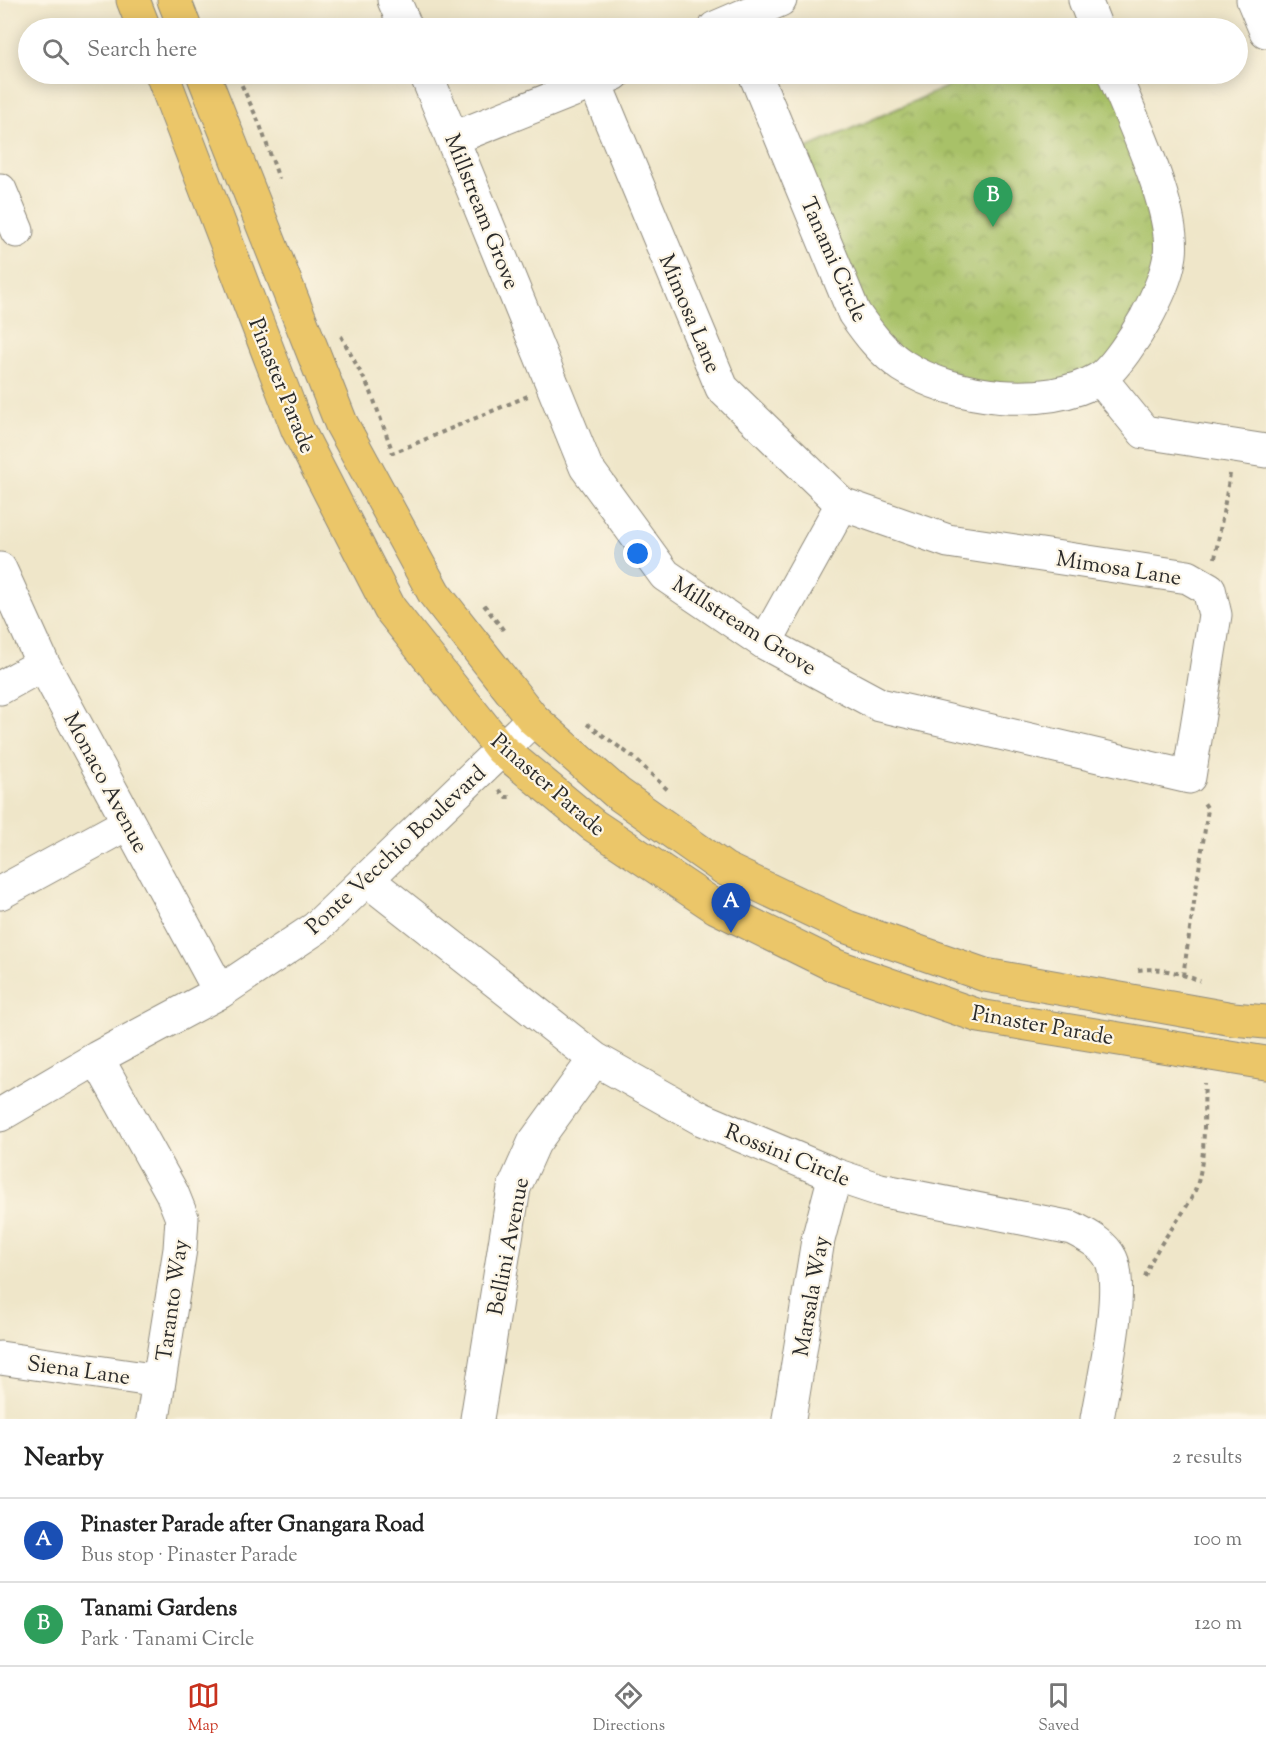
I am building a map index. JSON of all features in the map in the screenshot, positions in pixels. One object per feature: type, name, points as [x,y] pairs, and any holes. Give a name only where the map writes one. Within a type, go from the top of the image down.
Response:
[{"type":"main road","points":[[133,0],[140,18]]},
{"type":"main road","points":[[174,0],[181,18]]},
{"type":"main road","name":"Pinaster Parade","points":[[166,84],[298,430],[390,609],[501,748],[593,825],[716,907],[836,966],[979,1016],[1266,1063]]},
{"type":"main road","name":"Pinaster Parade","points":[[207,84],[341,423],[434,593],[533,719],[617,793],[725,869],[847,927],[985,975],[1266,1022]]},
{"type":"street","points":[[394,0],[402,18]]},
{"type":"street","points":[[730,18],[780,0]]},
{"type":"street","points":[[1085,0],[1092,18]]},
{"type":"street","points":[[1252,0],[1266,31]]},
{"type":"street","name":"Millstream Grove","points":[[430,84],[586,466],[665,575],[765,643],[880,705],[1189,777]]},
{"type":"street","points":[[454,138],[591,84]]},
{"type":"street","name":"Mimosa Lane","points":[[608,84],[722,388],[842,504],[948,541],[1188,577],[1209,589],[1215,615],[1189,777]]},
{"type":"street","name":"Tanami Circle","points":[[759,84],[854,312],[877,345],[903,366],[939,382],[996,398],[1059,393],[1100,378],[1133,340],[1158,297],[1170,254],[1164,201],[1118,84]]},
{"type":"street","points":[[0,190],[17,231]]},
{"type":"street","points":[[1100,378],[1144,432],[1251,449]]},
{"type":"street","points":[[765,643],[842,504]]},
{"type":"street","name":"Monaco Avenue","points":[[0,569],[43,664],[220,992]]},
{"type":"street","points":[[0,688],[43,664]]},
{"type":"street","name":"Ponte Vecchio Boulevard","points":[[0,1115],[97,1058],[220,992],[316,928],[533,719]]},
{"type":"street","points":[[0,893],[128,823]]},
{"type":"street","name":"Rossini Circle","points":[[366,879],[595,1059],[702,1119],[835,1174],[880,1190],[1072,1228],[1101,1246],[1114,1268],[1117,1287],[1097,1419]]},
{"type":"street","name":"Taranto Way","points":[[97,1058],[172,1193],[182,1218],[180,1249],[153,1419]]},
{"type":"street","name":"Bellini Avenue","points":[[477,1419],[514,1188],[534,1143],[595,1059]]},
{"type":"street","name":"Marsala Way","points":[[789,1419],[819,1240],[835,1174]]},
{"type":"street","name":"Siena Lane","points":[[0,1358],[159,1381]]},
{"type":"path","points":[[242,84],[260,125],[282,189]]},
{"type":"path","points":[[340,335],[371,392],[393,453],[553,385]]},
{"type":"path","points":[[1209,589],[1251,449]]},
{"type":"path","points":[[582,720],[618,745],[672,794]]},
{"type":"path","points":[[1178,1009],[1208,809],[1189,777]]},
{"type":"path","points":[[1133,971],[1153,968],[1209,983]]},
{"type":"path","points":[[1162,1241],[1196,1190],[1205,1079]]},
{"type":"green space","points":[[953,84],[1117,84],[1170,254],[1100,378],[996,398],[877,345],[789,156]]},
{"type":"place","name":"Tanami Gardens","points":[[993,227]]},
{"type":"place","name":"Pinaster Parade after Gnangara Road","points":[[731,933]]}]
